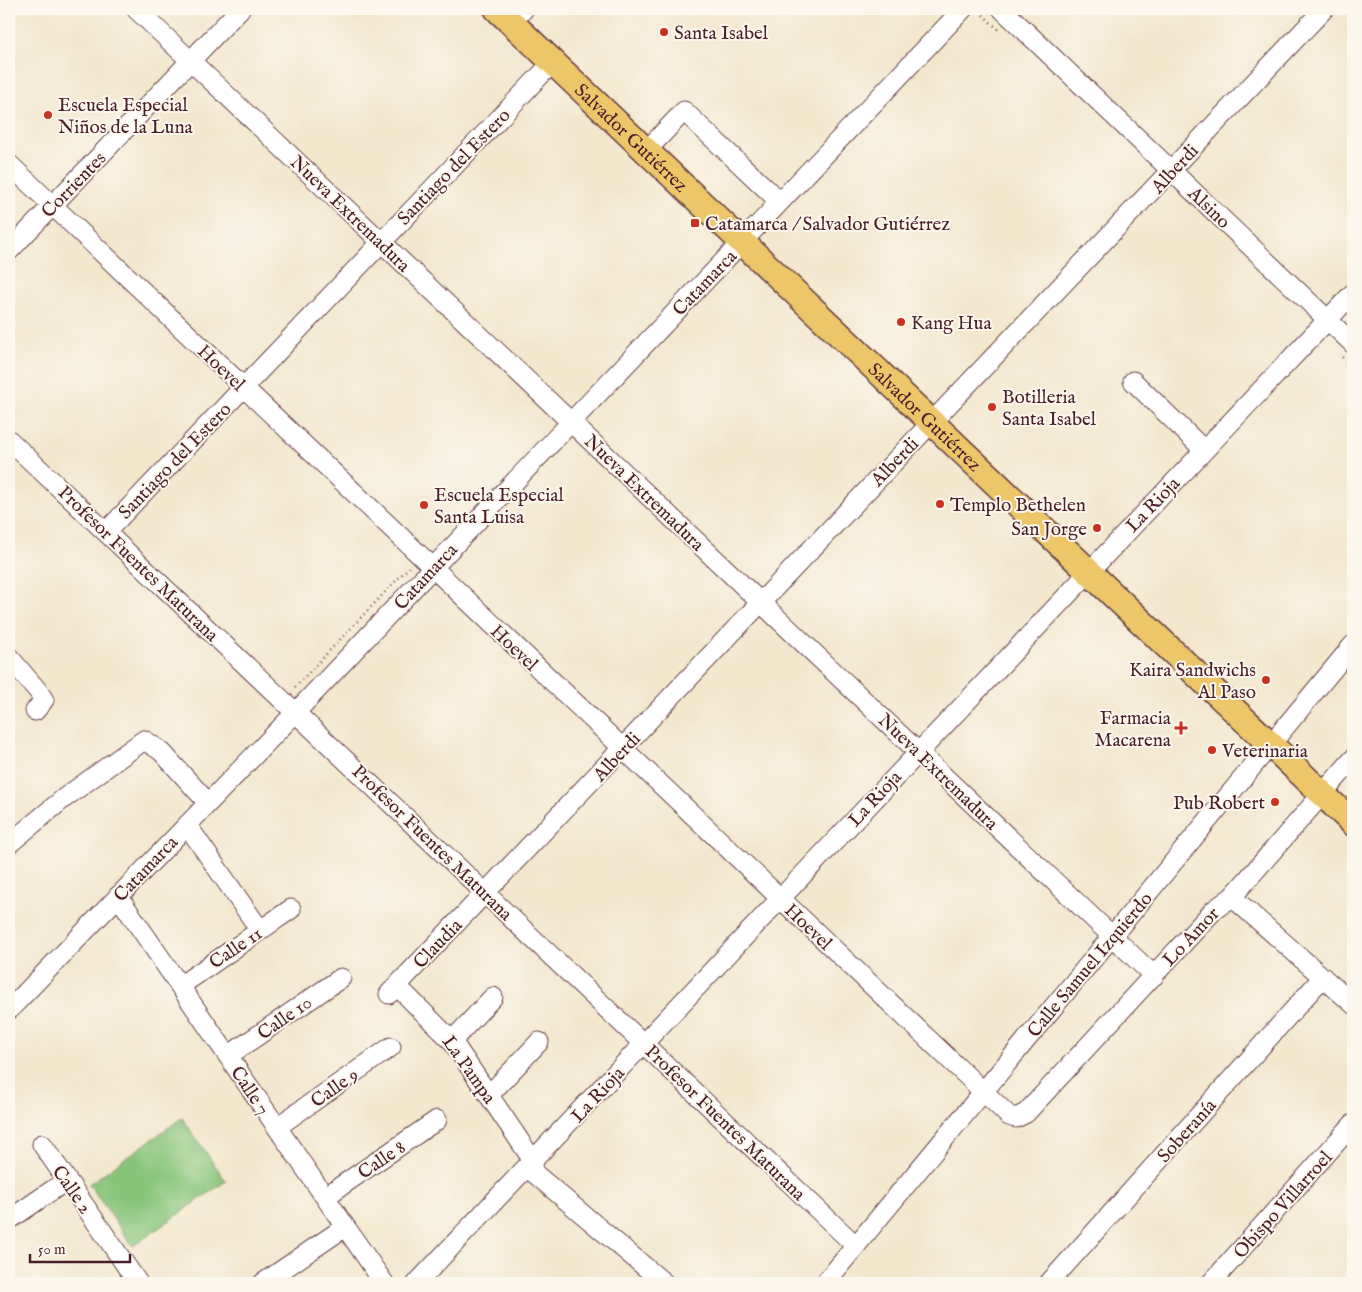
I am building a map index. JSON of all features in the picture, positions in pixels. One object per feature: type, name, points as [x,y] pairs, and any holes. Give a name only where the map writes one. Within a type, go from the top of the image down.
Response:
[{"type":"main road","name":"Salvador Gutiérrez","points":[[510,13],[553,62],[1353,824]]},
{"type":"street","name":"Nueva Extremadura","points":[[136,9],[1154,976]]},
{"type":"street","name":"Corrientes","points":[[9,251],[240,9]]},
{"type":"street","name":"Catamarca","points":[[9,1010],[296,712],[963,9]]},
{"type":"street","name":"Alsino","points":[[1002,9],[1353,344]]},
{"type":"street","name":"Alberdi","points":[[486,893],[1324,9]]},
{"type":"street","name":"Santiago del Estero","points":[[106,532],[553,62]]},
{"type":"street","points":[[646,151],[684,111],[780,202]]},
{"type":"street","name":"Hoevel","points":[[9,164],[983,1092],[1009,1116],[1016,1118],[1026,1113]]},
{"type":"street","name":"La Rioja","points":[[417,1283],[531,1165],[1088,571],[1353,293]]},
{"type":"street","points":[[1133,381],[1204,450]]},
{"type":"street","name":"Profesor Fuentes Maturana","points":[[9,440],[856,1246]]},
{"type":"street","name":"Calle Samuel Izquierdo","points":[[825,1283],[1353,645]]},
{"type":"street","points":[[9,657],[16,679],[44,700],[35,711]]},
{"type":"street","points":[[9,844],[63,799],[144,740],[161,750],[208,803]]},
{"type":"street","name":"Lo Amor","points":[[1026,1113],[1219,905],[1232,897],[1353,760]]},
{"type":"street","points":[[187,825],[260,930]]},
{"type":"street","name":"Claudia","points":[[393,990],[486,893]]},
{"type":"street","name":"Calle 7","points":[[118,896],[384,1283]]},
{"type":"street","points":[[1232,897],[1353,1004]]},
{"type":"street","name":"Calle 11","points":[[180,986],[291,909]]},
{"type":"street","name":"Soberanía","points":[[1049,1283],[1323,977]]},
{"type":"street","name":"Calle 10","points":[[228,1056],[341,978]]},
{"type":"street","name":"La Pampa","points":[[393,990],[452,1041],[489,1095],[531,1165],[664,1283]]},
{"type":"street","points":[[452,1041],[493,997]]},
{"type":"street","points":[[489,1095],[538,1042]]},
{"type":"street","name":"Calle 9","points":[[277,1127],[391,1047]]},
{"type":"street","name":"Calle 8","points":[[325,1197],[437,1120]]},
{"type":"street","name":"Obispo Villarroel","points":[[1211,1283],[1353,1124]]},
{"type":"street","name":"Calle 2","points":[[42,1144],[138,1283]]},
{"type":"street","points":[[9,1220],[66,1180]]},
{"type":"street","points":[[263,1283],[345,1227]]},
{"type":"path","points":[[295,687],[409,567]]},
{"type":"green space","points":[[182,1118],[226,1181],[133,1246],[89,1184]]},
{"type":"place","name":"Santa Isabel","points":[[664,32]]},
{"type":"place","name":"Escuela Especial Niños de la Luna","points":[[48,115]]},
{"type":"place","name":"Catamarca / Salvador Gutiérrez","points":[[695,223]]},
{"type":"place","name":"Kang Hua","points":[[901,322]]},
{"type":"place","name":"Botilleria Santa Isabel","points":[[992,407]]},
{"type":"place","name":"Templo Bethelen","points":[[940,504]]},
{"type":"place","name":"Escuela Especial Santa Luisa","points":[[424,505]]},
{"type":"place","name":"San Jorge","points":[[1097,528]]},
{"type":"place","name":"Kaira Sandwichs Al Paso","points":[[1266,680]]},
{"type":"place","name":"Farmacia Macarena","points":[[1181,728]]},
{"type":"place","name":"Veterinaria","points":[[1212,750]]},
{"type":"place","name":"Pub Robert","points":[[1275,802]]}]
